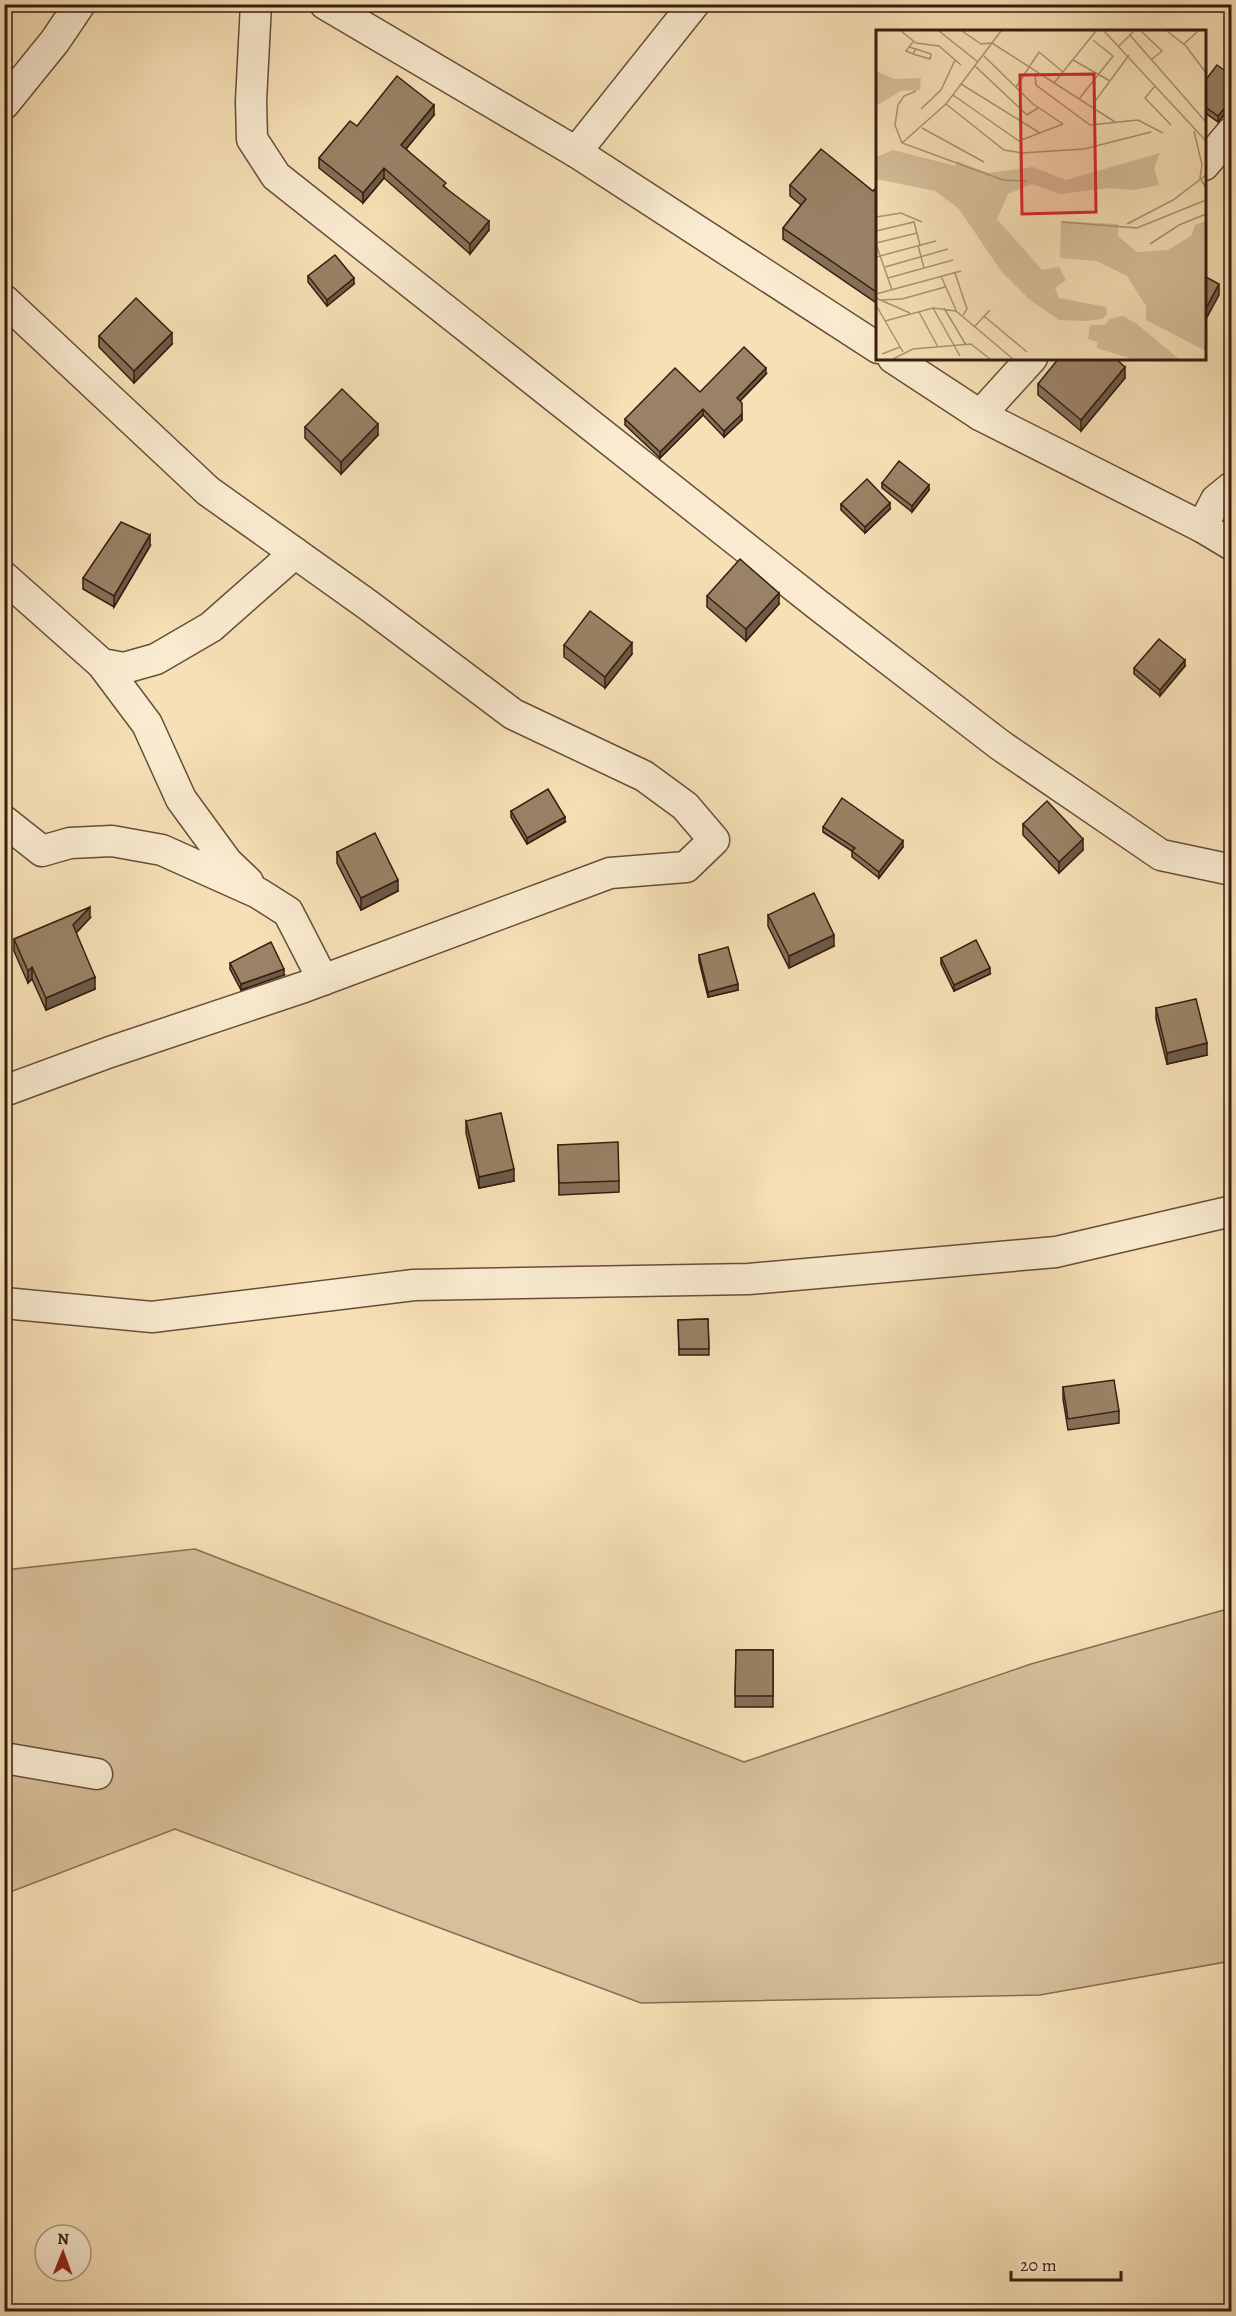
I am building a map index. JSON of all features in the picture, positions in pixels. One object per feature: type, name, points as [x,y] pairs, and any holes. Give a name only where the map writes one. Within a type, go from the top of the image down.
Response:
[{"type":"street","points":[[4,104],[55,41],[80,4]]},
{"type":"street","points":[[256,4],[251,101],[252,139],[276,176],[809,598],[1000,745],[1161,855],[1232,870]]},
{"type":"street","points":[[325,4],[576,152],[876,347]]},
{"type":"street","points":[[576,152],[694,4]]},
{"type":"street","points":[[1206,163],[1232,132]]},
{"type":"street","points":[[4,300],[208,491],[513,714],[644,776],[686,806],[714,840],[686,867],[610,873],[323,980],[110,1052],[4,1091]]},
{"type":"street","points":[[896,360],[980,415],[1202,527],[1232,545]]},
{"type":"street","points":[[980,415],[1030,360]]},
{"type":"street","points":[[1202,527],[1216,500],[1232,487]]},
{"type":"street","points":[[102,664],[124,668],[156,659],[212,627],[295,553]]},
{"type":"street","points":[[4,577],[102,664],[147,724],[181,799],[227,862],[258,893]]},
{"type":"street","points":[[4,821],[42,851],[70,843],[112,841],[162,850],[258,893],[288,912],[323,980]]},
{"type":"street","points":[[4,1303],[152,1317],[414,1286],[749,1278],[1056,1252],[1232,1211]]},
{"type":"street","points":[[4,1758],[97,1774]]},
{"type":"shaded area","points":[[195,1549],[744,1762],[1031,1664],[1231,1608],[1231,1961],[1040,1995],[641,2003],[175,1829],[5,1894],[5,1570]]},
{"type":"building","points":[[1217,65],[1232,76],[1232,99],[1218,116],[1206,107],[1206,79]]},
{"type":"building","points":[[397,76],[434,105],[401,145],[446,183],[443,186],[489,221],[470,244],[384,168],[363,193],[319,158],[350,121],[357,126]]},
{"type":"building","points":[[821,149],[873,191],[876,188],[876,292],[783,228],[806,199],[790,185]]},
{"type":"building","points":[[335,255],[354,278],[327,300],[308,276]]},
{"type":"building","points":[[1206,277],[1219,284],[1206,308]]},
{"type":"building","points":[[136,298],[172,333],[134,371],[99,336]]},
{"type":"building","points":[[744,347],[766,368],[737,398],[742,403],[742,414],[724,431],[703,409],[660,452],[625,419],[675,368],[700,392]]},
{"type":"building","points":[[1057,360],[1117,360],[1125,367],[1081,420],[1038,384]]},
{"type":"building","points":[[342,389],[378,424],[341,462],[305,427]]},
{"type":"building","points":[[899,461],[929,485],[912,506],[882,483]]},
{"type":"building","points":[[867,479],[890,503],[865,527],[841,504]]},
{"type":"building","points":[[121,522],[150,535],[114,596],[83,578]]},
{"type":"building","points":[[740,559],[779,593],[746,629],[707,596]]},
{"type":"building","points":[[590,611],[632,643],[605,677],[564,645]]},
{"type":"building","points":[[1159,639],[1185,660],[1160,690],[1134,668]]},
{"type":"building","points":[[548,789],[565,817],[527,838],[511,811]]},
{"type":"building","points":[[842,798],[903,841],[879,872],[852,851],[855,848],[823,827]]},
{"type":"building","points":[[1047,801],[1083,839],[1059,862],[1023,824]]},
{"type":"building","points":[[375,833],[398,880],[361,898],[337,852]]},
{"type":"building","points":[[814,893],[834,935],[789,956],[768,915]]},
{"type":"building","points":[[90,907],[73,925],[95,977],[46,998],[32,967],[28,971],[14,939]]},
{"type":"building","points":[[976,940],[990,968],[954,985],[941,958]]},
{"type":"building","points":[[271,942],[284,969],[241,984],[230,963]]},
{"type":"building","points":[[728,947],[738,984],[708,992],[699,955]]},
{"type":"building","points":[[1196,999],[1207,1043],[1167,1053],[1156,1008]]},
{"type":"building","points":[[501,1113],[514,1169],[479,1177],[466,1121]]},
{"type":"building","points":[[618,1142],[619,1181],[559,1183],[558,1145]]},
{"type":"building","points":[[708,1319],[709,1349],[679,1349],[678,1320]]},
{"type":"building","points":[[1114,1380],[1119,1411],[1068,1419],[1063,1387]]},
{"type":"building","points":[[736,1650],[773,1650],[773,1696],[735,1696]]}]
